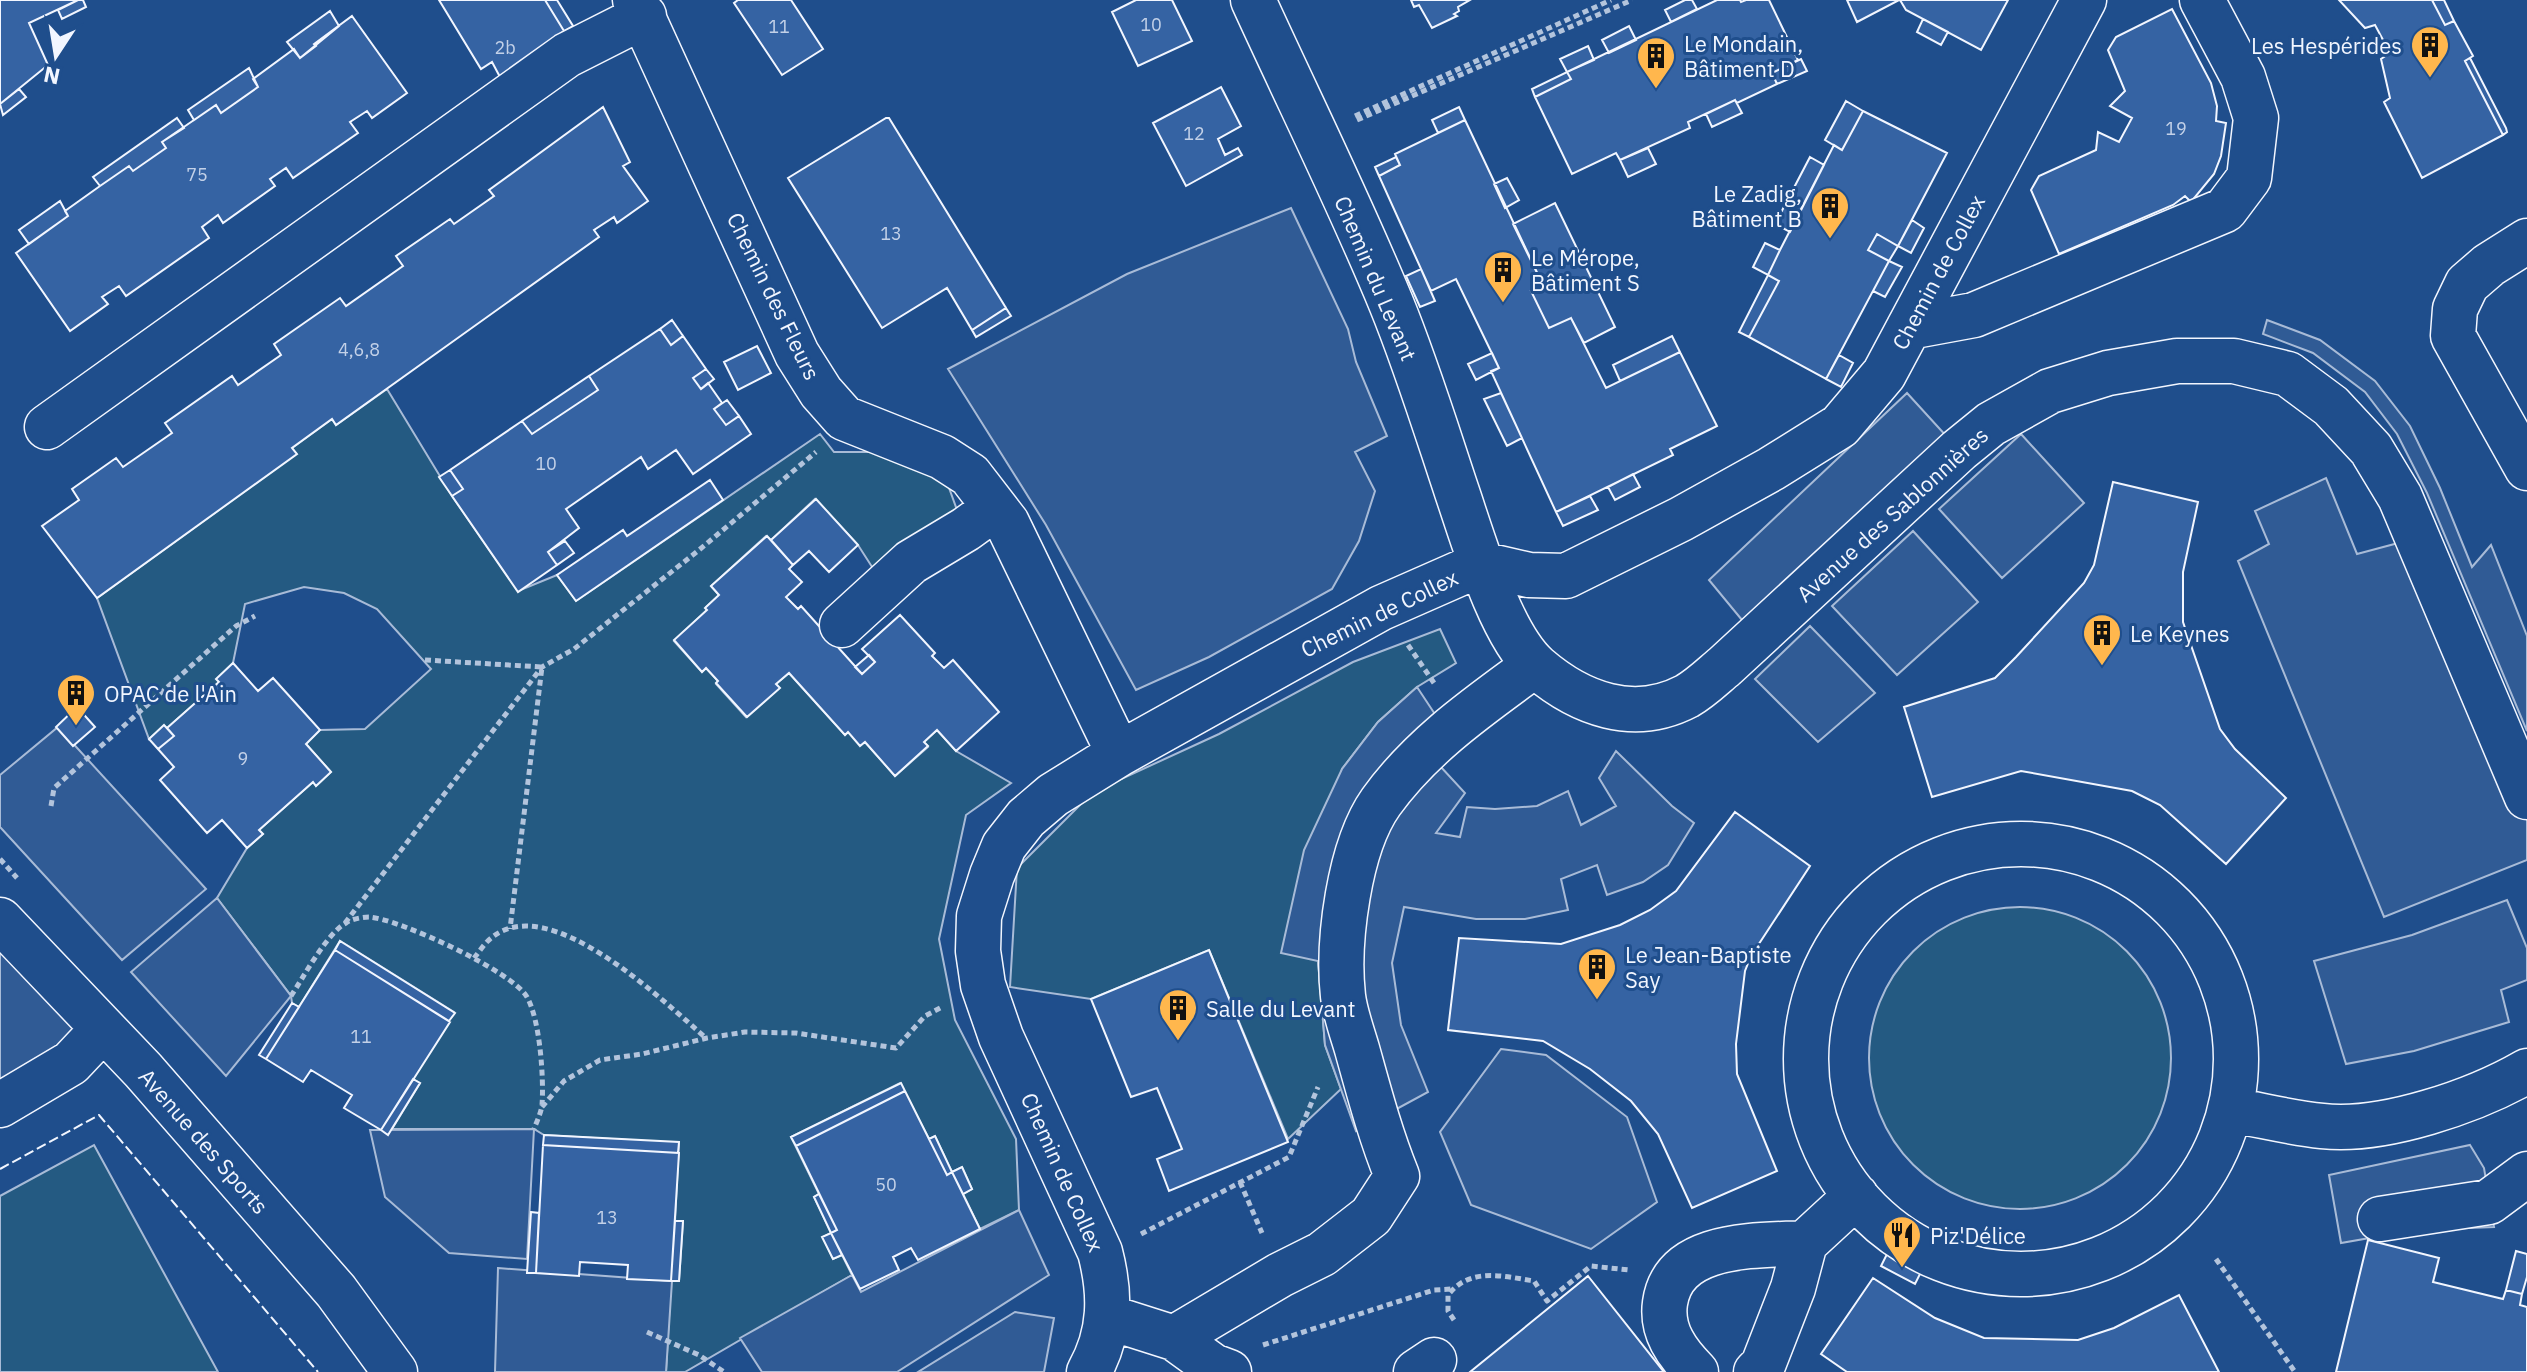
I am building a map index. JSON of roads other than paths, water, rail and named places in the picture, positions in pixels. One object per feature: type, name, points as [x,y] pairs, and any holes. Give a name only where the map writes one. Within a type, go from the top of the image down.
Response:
[{"type":"street","name":"Chemin du Levant","points":[[1253,0],[1391,304],[1481,564]]},
{"type":"street","name":"Chemin de Collex","points":[[1089,1372],[1104,1341],[1108,1317],[1107,1281],[1100,1252],[1001,1037],[983,985],[978,951],[979,916],[1004,846],[1026,818],[1053,795],[1119,754],[1381,608],[1481,564],[1529,575],[1566,576],[1758,477],[1840,426],[1884,374],[2084,0]]},
{"type":"street","points":[[1909,327],[1974,315],[2225,210],[2249,178],[2256,118],[2243,77],[2202,0]]},
{"type":"street","name":"Chemin des Fleurs","points":[[47,427],[567,55],[639,8],[797,354],[821,392],[844,418],[942,457],[970,475],[1007,523],[1119,754]]},
{"type":"street","points":[[2527,241],[2489,265],[2467,284],[2455,309],[2453,336],[2527,468]]},
{"type":"street","name":"Avenue des Sablonnières","points":[[1481,564],[1509,629],[1535,665],[1591,701],[1619,710],[1659,706],[1688,695],[1725,666],[1991,424],[2050,391],[2108,373],[2177,361],[2234,361],[2288,374],[2331,406],[2371,449],[2400,497],[2527,797]]},
{"type":"street","points":[[842,625],[911,562],[995,508]]},
{"type":"street","points":[[1174,1338],[1280,1275],[1322,1254],[1371,1216],[1397,1176],[1379,1131],[1343,997],[1343,927],[1351,880],[1365,835],[1380,804],[1415,761],[1460,720],[1535,665]]},
{"type":"street","points":[[2028,844],[2076,851],[2121,868],[2162,895],[2195,931],[2215,963],[2229,999],[2236,1035],[2231,1110],[2220,1144],[2203,1176],[2181,1204],[2153,1229],[2119,1251],[2080,1266],[2039,1273],[1998,1272],[1957,1265],[1919,1249],[1885,1225],[1856,1196],[1828,1155],[1811,1109],[1805,1059],[1811,1010],[1828,963],[1854,922],[1890,887],[1932,863],[1979,848],[2028,844]]},
{"type":"street","name":"Avenue des Sports","points":[[0,920],[103,1029],[336,1291],[395,1372]]},
{"type":"street","points":[[0,1105],[71,1063],[103,1029]]},
{"type":"street","points":[[2231,1110],[2324,1127],[2382,1123],[2461,1103],[2527,1071]]},
{"type":"street","points":[[2380,1219],[2489,1202],[2527,1174]]},
{"type":"street","points":[[1756,1372],[1763,1365],[1793,1288],[1805,1243],[1856,1196]]},
{"type":"street","points":[[1696,1372],[1679,1354],[1663,1319],[1674,1276],[1689,1263],[1725,1249],[1805,1243]]},
{"type":"street","points":[[1108,1317],[1174,1338],[1221,1369]]},
{"type":"place","name":"Les Hespérides","points":[[2430,79]]},
{"type":"place","name":"Le Mondain, Bâtiment D","points":[[1656,90]]},
{"type":"place","name":"Le Zadig, Bâtiment B","points":[[1830,240]]},
{"type":"place","name":"Le Mérope, Bâtiment S","points":[[1503,304]]},
{"type":"place","name":"Le Keynes","points":[[2102,667]]},
{"type":"place","name":"OPAC de l'Ain","points":[[76,727]]},
{"type":"place","name":"Le Jean-Baptiste Say","points":[[1597,1001]]},
{"type":"place","name":"Salle du Levant","points":[[1178,1042]]},
{"type":"place","name":"Piz'Délice","points":[[1902,1269]]}]
